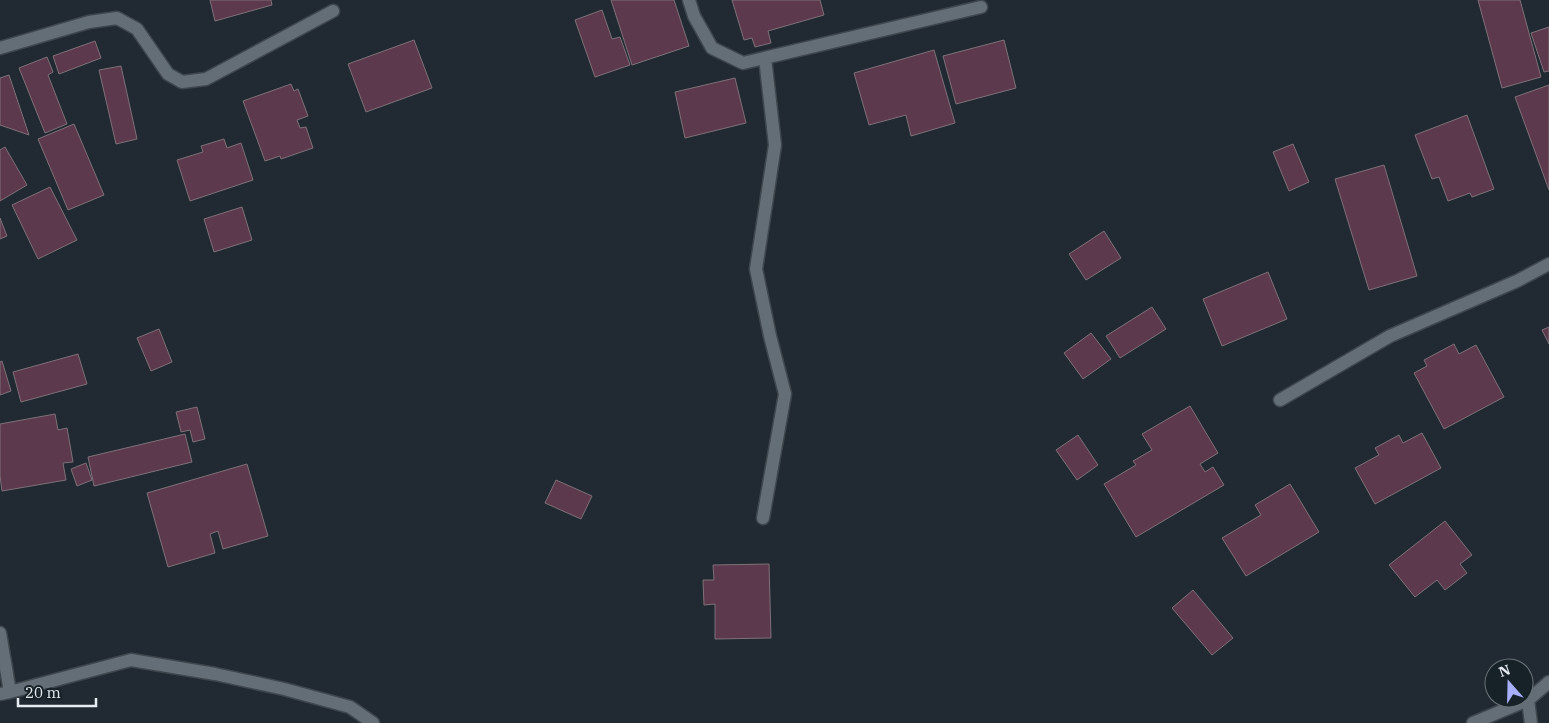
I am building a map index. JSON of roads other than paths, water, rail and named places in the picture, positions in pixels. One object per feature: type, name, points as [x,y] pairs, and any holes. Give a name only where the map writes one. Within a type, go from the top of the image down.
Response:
[{"type":"street","points":[[689,0],[694,16],[712,48],[743,63],[981,7]]},
{"type":"street","points":[[0,48],[89,22],[117,18],[137,30],[168,74],[182,82],[206,79],[333,11]]},
{"type":"street","points":[[763,518],[786,394],[770,336],[756,270],[775,145],[765,58]]},
{"type":"street","points":[[1280,400],[1390,336],[1549,264]]},
{"type":"street","points":[[0,633],[5,693],[131,660],[215,674],[284,689],[350,707],[373,723]]},
{"type":"street","points":[[1534,695],[1549,682]]},
{"type":"street","points":[[1473,723],[1509,708]]},
{"type":"street","points":[[1529,708],[1531,723]]}]
